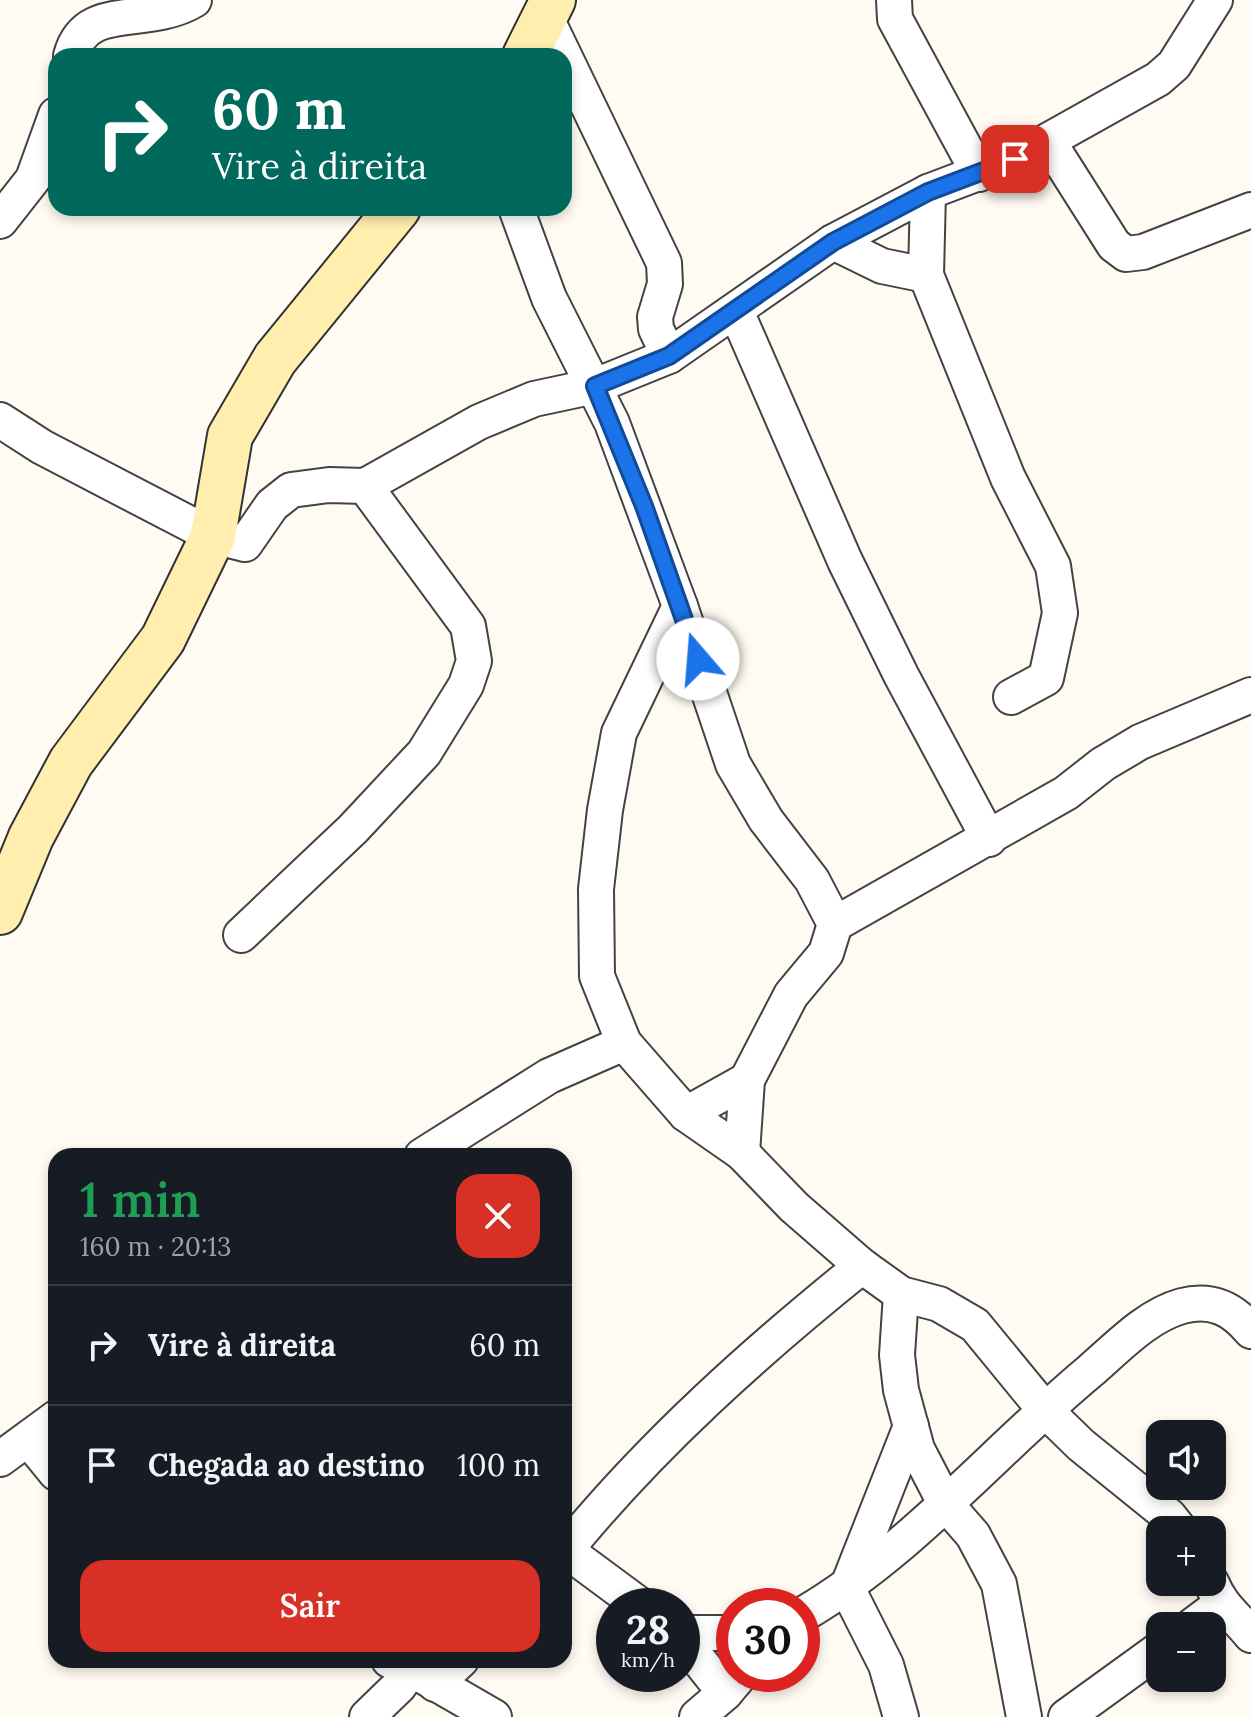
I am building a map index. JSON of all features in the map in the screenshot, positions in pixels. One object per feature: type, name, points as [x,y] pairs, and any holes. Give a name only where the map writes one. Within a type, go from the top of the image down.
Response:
[{"type":"street","points":[[72,48],[74,38],[100,6],[147,13],[194,0]]},
{"type":"street","points":[[894,0],[895,19],[979,174]]},
{"type":"street","points":[[0,420],[42,447],[213,536],[245,544],[272,505],[291,490],[329,485],[365,486],[479,422],[534,399],[595,386],[669,356],[833,242],[928,192],[979,174],[1048,141],[1158,79],[1174,65],[1215,0]]},
{"type":"street","points":[[529,48],[549,8]]},
{"type":"street","points":[[549,8],[567,48]]},
{"type":"street","points":[[572,59],[664,263],[665,284],[655,317],[656,329],[669,356]]},
{"type":"street","points":[[0,221],[33,179],[48,137]]},
{"type":"street","points":[[1048,141],[1114,245],[1126,254],[1143,252],[1251,210]]},
{"type":"street","points":[[928,192],[926,275],[1008,478],[1053,566],[1057,580],[1060,613],[1046,678],[1011,697]]},
{"type":"street","points":[[4,891],[71,762],[163,639],[213,536],[230,436],[275,359],[391,216]]},
{"type":"street","points":[[519,216],[549,298],[595,386],[644,506],[733,764],[766,820],[812,880],[835,924]]},
{"type":"street","points":[[833,242],[882,266],[926,275]]},
{"type":"street","points":[[736,311],[845,561],[901,675],[989,839]]},
{"type":"street","points":[[241,935],[353,829],[424,753],[466,685],[474,661],[468,626],[365,486]]},
{"type":"street","points":[[680,606],[619,733],[605,810],[596,889],[597,976],[624,1043],[686,1114],[742,1153],[794,1207],[862,1266],[901,1294],[939,1304],[975,1325],[1044,1409],[1081,1445],[1169,1516]]},
{"type":"street","points":[[742,1153],[747,1080],[791,995],[826,953],[835,924],[989,839],[1066,793],[1103,764],[1140,742],[1251,695]]},
{"type":"street","points":[[435,1148],[549,1076],[624,1043]]},
{"type":"street","points":[[686,1114],[747,1080]]},
{"type":"street","points":[[572,1542],[614,1493],[780,1332],[862,1266]]},
{"type":"street","points":[[901,1294],[897,1355],[901,1390],[917,1449],[945,1503],[973,1535],[999,1584],[1024,1717]]},
{"type":"street","points":[[820,1604],[847,1588],[945,1503],[1044,1409],[1148,1322],[1182,1306],[1220,1305],[1236,1313],[1251,1331]]},
{"type":"street","points":[[0,1459],[48,1425]]},
{"type":"street","points":[[901,1717],[886,1665],[847,1588],[911,1426]]},
{"type":"street","points":[[29,1440],[48,1463]]},
{"type":"street","points":[[572,1555],[617,1588]]},
{"type":"street","points":[[1218,1596],[1251,1635]]},
{"type":"street","points":[[700,1653],[716,1668]]},
{"type":"street","points":[[1066,1717],[1146,1659]]},
{"type":"street","points":[[367,1717],[412,1671],[494,1717]]},
{"type":"street","points":[[697,1717],[724,1692]]},
{"type":"route","points":[[698,659],[644,506],[595,386],[669,356],[833,242],[928,192],[1015,159]]}]
